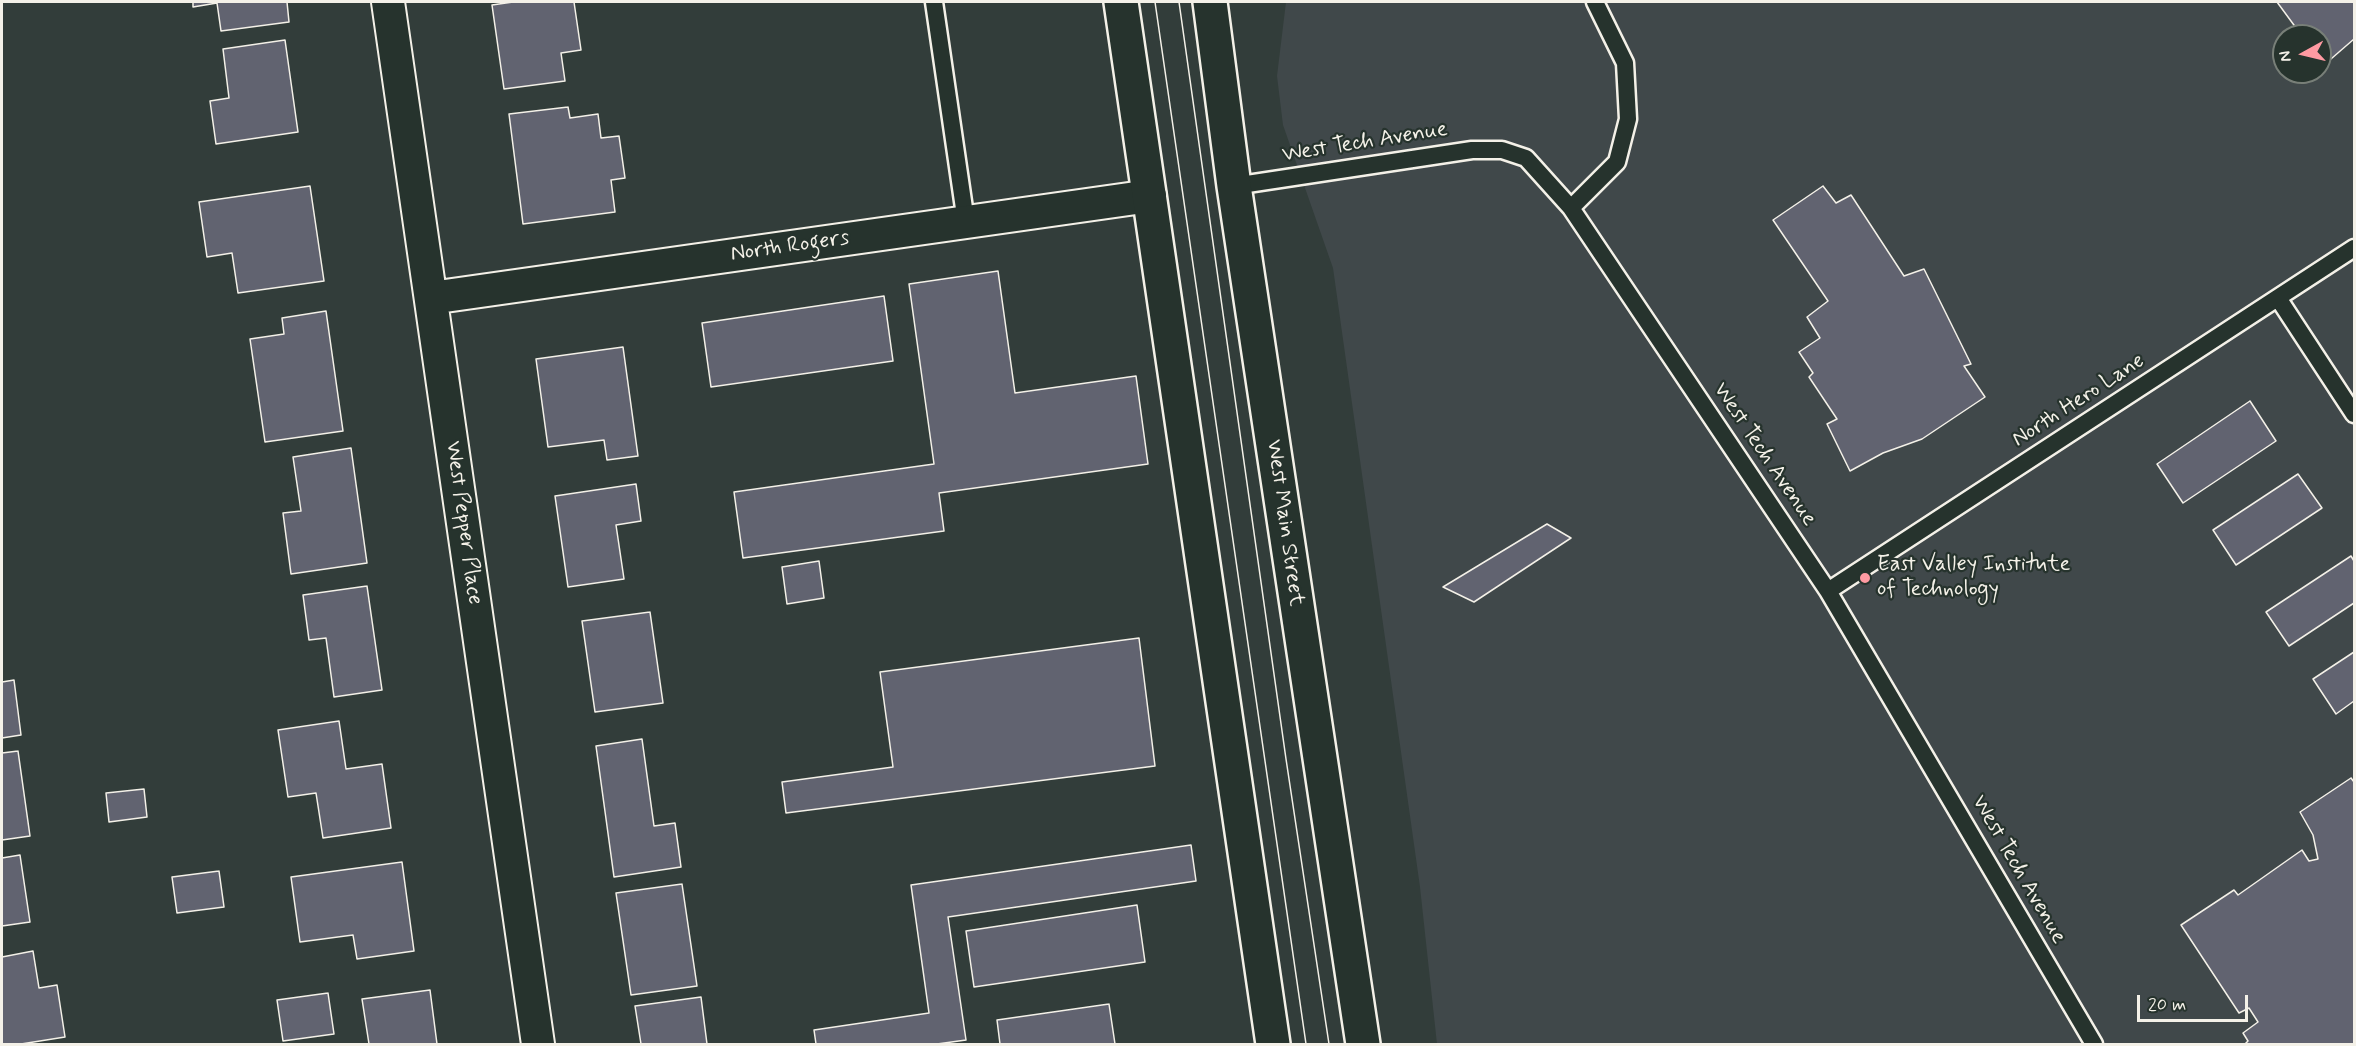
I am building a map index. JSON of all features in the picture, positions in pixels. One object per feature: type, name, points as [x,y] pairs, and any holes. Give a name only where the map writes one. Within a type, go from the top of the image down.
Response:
[{"type":"main road","points":[[1122,2],[1273,1044]]},
{"type":"main road","name":"West Main Street","points":[[1210,2],[1234,186],[1363,1044]]},
{"type":"street","name":"West Pepper Place","points":[[388,2],[538,1044]]},
{"type":"street","name":"North Rogers","points":[[431,298],[1150,196]]},
{"type":"lane","points":[[934,2],[966,222]]},
{"type":"lane","points":[[1571,208],[1617,162],[1628,119],[1625,63],[1595,2]]},
{"type":"lane","name":"West Tech Avenue","points":[[1234,186],[1472,150],[1502,150],[1526,158],[1571,208],[1828,591],[2094,1044]]},
{"type":"lane","name":"North Hero Lane","points":[[1828,591],[2355,248]]},
{"type":"lane","points":[[2278,298],[2355,414]]},
{"type":"shaded area","name":"East Valley Institute of Technology","points":[[1286,2],[2354,2],[2354,1044],[1437,1044],[1420,887],[1333,268],[1283,125],[1277,76]]},
{"type":"building","points":[[193,2],[287,2],[289,22],[221,31],[217,3],[193,7]]},
{"type":"building","points":[[513,2],[574,2],[581,50],[561,53],[565,81],[504,89],[492,5]]},
{"type":"building","points":[[2277,2],[2354,2],[2354,39],[2332,58],[2332,24],[2293,24]]},
{"type":"building","points":[[285,40],[298,132],[216,144],[210,101],[229,98],[223,49]]},
{"type":"building","points":[[568,107],[570,118],[598,114],[601,138],[619,136],[625,178],[611,180],[615,212],[523,224],[509,114]]},
{"type":"building","points":[[310,186],[324,281],[238,293],[232,253],[207,257],[199,202]]},
{"type":"building","points":[[1823,186],[1836,203],[1851,195],[1904,276],[1924,269],[1971,364],[1964,366],[1985,397],[1922,439],[1883,453],[1850,471],[1827,424],[1837,419],[1809,377],[1813,373],[1799,352],[1820,338],[1807,317],[1828,301],[1773,220]]},
{"type":"building","points":[[998,271],[1015,393],[1136,376],[1148,464],[939,493],[944,531],[743,558],[734,492],[934,464],[909,284]]},
{"type":"building","points":[[884,296],[893,361],[711,387],[702,323]]},
{"type":"building","points":[[326,311],[343,431],[265,442],[250,339],[284,334],[282,318]]},
{"type":"building","points":[[623,347],[638,456],[607,460],[604,440],[548,447],[536,359]]},
{"type":"building","points":[[2250,401],[2276,441],[2183,503],[2157,464]]},
{"type":"building","points":[[351,448],[367,563],[291,574],[283,513],[301,511],[293,457]]},
{"type":"building","points":[[2298,474],[2322,508],[2236,565],[2213,530]]},
{"type":"building","points":[[636,484],[641,521],[616,525],[624,579],[568,587],[555,496]]},
{"type":"building","points":[[1547,524],[1571,538],[1474,602],[1443,587]]},
{"type":"building","points":[[2351,556],[2354,561],[2354,603],[2289,646],[2266,612]]},
{"type":"building","points":[[819,561],[824,598],[787,604],[782,567]]},
{"type":"building","points":[[367,586],[382,690],[334,697],[326,638],[309,640],[303,595]]},
{"type":"building","points":[[650,612],[663,703],[595,712],[582,621]]},
{"type":"building","points":[[1139,638],[1155,766],[786,813],[782,782],[893,767],[880,672]]},
{"type":"building","points":[[2354,652],[2354,701],[2336,714],[2313,679]]},
{"type":"building","points":[[14,680],[21,735],[2,738],[2,682]]},
{"type":"building","points":[[339,721],[346,769],[382,764],[391,828],[323,838],[316,793],[288,797],[278,730]]},
{"type":"building","points":[[642,739],[654,826],[675,823],[681,867],[614,877],[596,746]]},
{"type":"building","points":[[18,751],[30,836],[2,840],[2,753]]},
{"type":"building","points":[[2351,778],[2354,782],[2354,1044],[2245,1044],[2248,1041],[2243,1033],[2258,1022],[2249,1008],[2239,1013],[2181,925],[2234,890],[2238,895],[2302,850],[2309,861],[2318,859],[2313,835],[2300,812]]},
{"type":"building","points":[[144,789],[147,817],[109,822],[106,793]]},
{"type":"building","points":[[1191,845],[1196,881],[948,917],[966,1040],[937,1044],[816,1044],[814,1030],[929,1013],[911,885]]},
{"type":"building","points":[[20,855],[30,922],[2,926],[2,858]]},
{"type":"building","points":[[402,862],[414,951],[357,959],[353,935],[300,942],[291,877]]},
{"type":"building","points":[[219,871],[224,907],[177,913],[172,877]]},
{"type":"building","points":[[682,884],[697,986],[631,995],[616,893]]},
{"type":"building","points":[[1137,905],[1145,962],[974,987],[966,931]]},
{"type":"building","points":[[33,951],[39,988],[57,985],[65,1037],[21,1044],[2,1044],[2,957]]},
{"type":"building","points":[[430,990],[437,1044],[369,1044],[362,999]]},
{"type":"building","points":[[328,993],[334,1034],[283,1041],[277,1000]]},
{"type":"building","points":[[701,997],[707,1044],[641,1044],[635,1006]]},
{"type":"building","points":[[1109,1004],[1115,1044],[1000,1044],[997,1020]]},
{"type":"tram line","points":[[1155,2],[1306,1044]]},
{"type":"tram line","points":[[1179,2],[1286,759],[1329,1044]]},
{"type":"place","name":"East Valley Institute of Technology","points":[[1865,578]]}]
